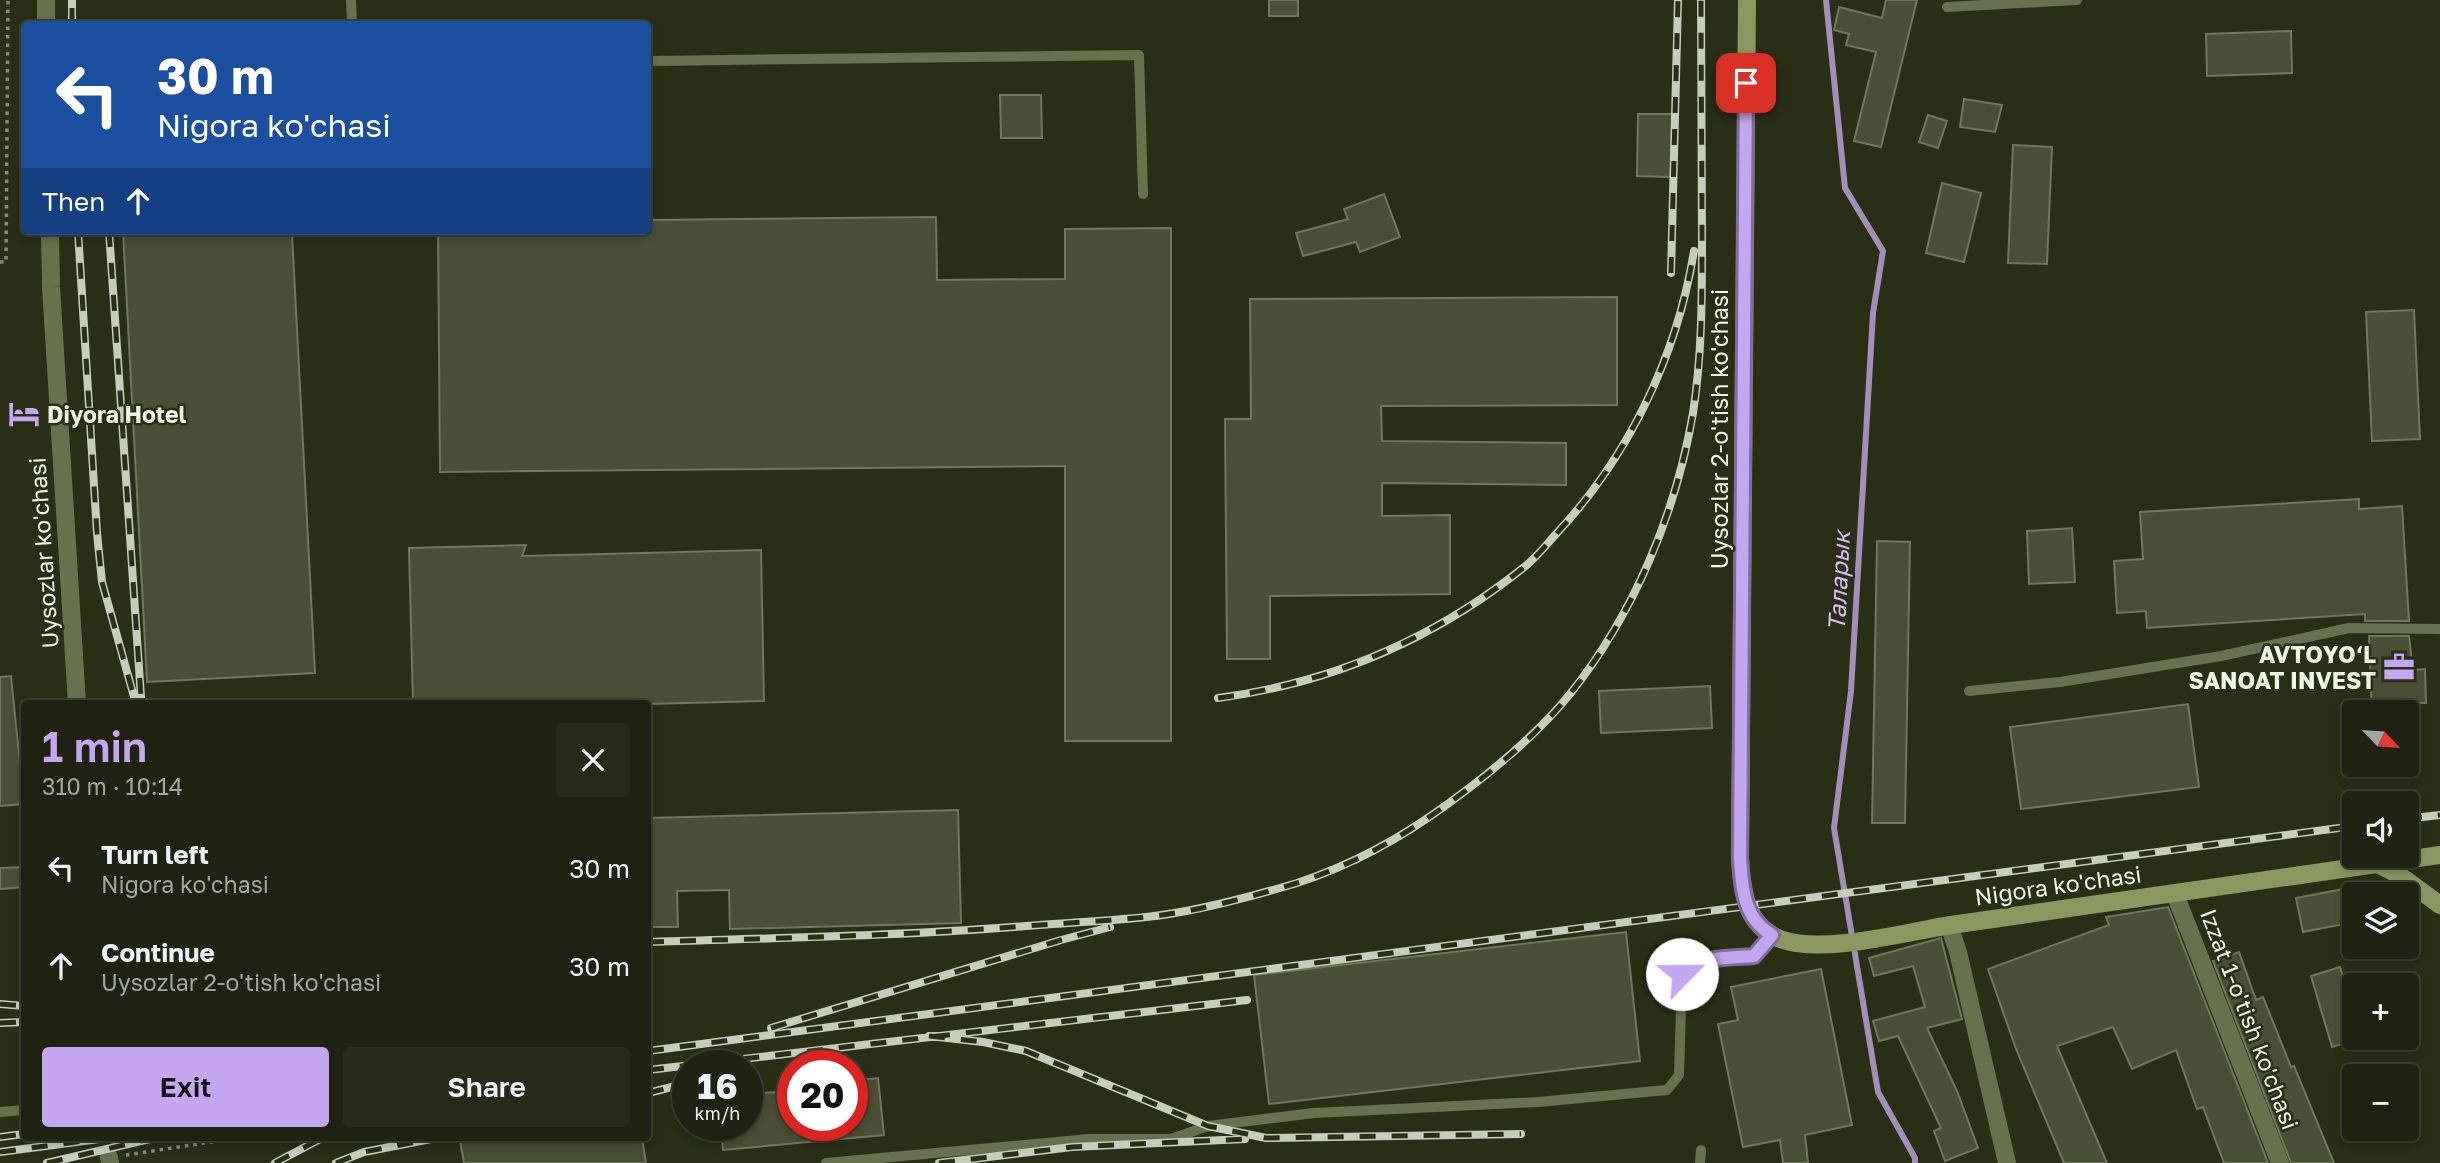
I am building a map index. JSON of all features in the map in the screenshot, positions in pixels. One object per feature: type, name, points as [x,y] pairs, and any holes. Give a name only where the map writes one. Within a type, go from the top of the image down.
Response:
[{"type":"street","points":[[46,0],[47,21]]},
{"type":"street","name":"Uysozlar 2-o'tish ko'chasi","points":[[1747,0],[1740,858],[1746,906],[1759,925],[1772,935]]},
{"type":"street","name":"Uysozlar ko'chasi","points":[[50,235],[51,287],[78,700]]},
{"type":"street","name":"Nigora ko'chasi","points":[[2419,858],[2440,855]]},
{"type":"street","name":"Nigora ko'chasi","points":[[1772,935],[1793,943],[1829,945],[2344,868]]},
{"type":"street","points":[[2386,868],[2440,905]]},
{"type":"street","name":"Izzat 1-o'tish ko'chasi","points":[[2175,894],[2280,1163]]},
{"type":"street","points":[[1949,925],[1958,952],[2007,1163]]},
{"type":"lane","points":[[351,0],[352,21]]},
{"type":"lane","points":[[1947,7],[2077,0]]},
{"type":"lane","points":[[651,61],[1139,55],[1143,194]]},
{"type":"lane","points":[[1969,691],[2060,682],[2208,658],[2349,628],[2440,629]]},
{"type":"lane","points":[[826,1163],[1089,1139],[1171,1139],[1208,1126],[1314,1114],[1538,1102],[1667,1090],[1679,1075],[1682,974],[1695,964],[1754,956],[1772,935]]},
{"type":"lane","points":[[0,1112],[21,1110]]},
{"type":"lane","points":[[1700,1150],[1700,1163]]},
{"type":"path","points":[[0,262],[6,262],[8,0]]},
{"type":"path","points":[[109,1160],[220,1141]]},
{"type":"building","points":[[1269,0],[1298,0],[1298,16],[1269,16]]},
{"type":"building","points":[[1886,0],[1917,0],[1881,147],[1854,141],[1876,52],[1846,45],[1849,34],[1834,30],[1839,7],[1882,18]]},
{"type":"building","points":[[2291,31],[2292,73],[2207,76],[2206,34]]},
{"type":"building","points":[[1000,95],[1041,95],[1042,138],[1001,138]]},
{"type":"building","points":[[1964,99],[2002,105],[1995,132],[1960,127]]},
{"type":"building","points":[[1638,114],[1673,114],[1672,177],[1637,176]]},
{"type":"building","points":[[1928,115],[1947,121],[1938,148],[1919,142]]},
{"type":"building","points":[[2013,145],[2052,147],[2047,264],[2008,263]]},
{"type":"building","points":[[1942,183],[1981,193],[1964,262],[1926,253]]},
{"type":"building","points":[[1384,194],[1400,237],[1360,252],[1356,242],[1303,256],[1296,233],[1348,219],[1344,209]]},
{"type":"building","points":[[936,217],[937,280],[1065,279],[1065,229],[1171,228],[1171,741],[1065,741],[1065,466],[440,472],[438,235],[651,235],[651,220]]},
{"type":"building","points":[[123,235],[292,235],[315,673],[147,682]]},
{"type":"building","points":[[1617,297],[1617,405],[1381,406],[1382,441],[1566,443],[1566,485],[1382,483],[1382,516],[1450,515],[1450,594],[1270,596],[1270,659],[1227,659],[1225,419],[1251,419],[1250,299]]},
{"type":"building","points":[[2414,310],[2420,439],[2372,441],[2366,312]]},
{"type":"building","points":[[2359,499],[2359,509],[2402,506],[2409,621],[2365,621],[2365,614],[2147,628],[2146,611],[2117,613],[2114,561],[2143,559],[2140,512]]},
{"type":"building","points":[[2072,528],[2075,582],[2029,584],[2027,531]]},
{"type":"building","points":[[1877,541],[1910,542],[1905,823],[1872,823]]},
{"type":"building","points":[[526,545],[522,556],[761,550],[764,701],[651,704],[651,700],[413,700],[409,548]]},
{"type":"building","points":[[2369,636],[2409,636],[2413,670],[2425,669],[2426,703],[2419,703],[2419,700],[2372,700]]},
{"type":"building","points":[[11,676],[21,774],[21,804],[0,806],[0,677]]},
{"type":"building","points":[[1710,686],[1712,728],[1601,733],[1599,691]]},
{"type":"building","points":[[2188,704],[2199,787],[2021,809],[2010,727]]},
{"type":"building","points":[[958,810],[961,923],[730,929],[729,890],[677,891],[678,927],[651,927],[651,818]]},
{"type":"building","points":[[21,867],[21,887],[0,889],[0,868]]},
{"type":"building","points":[[2342,889],[2342,924],[2303,932],[2296,898]]},
{"type":"building","points":[[2168,907],[2268,1163],[2224,1163],[2203,1107],[2197,1109],[2176,1050],[2132,1069],[2113,1027],[2057,1046],[2107,1163],[2064,1163],[2016,1049],[1988,969],[2109,925],[2106,917]]},
{"type":"building","points":[[1626,932],[1640,1061],[1269,1104],[1254,975]]},
{"type":"building","points":[[1941,938],[1962,1019],[1927,1028],[1957,1091],[1978,1148],[1945,1161],[1934,1131],[1941,1128],[1898,1036],[1879,1041],[1873,1021],[1925,1007],[1913,966],[1874,976],[1869,958]]},
{"type":"building","points":[[2239,952],[2256,1000],[2263,997],[2334,1163],[2291,1163],[2213,961]]},
{"type":"building","points":[[2340,967],[2342,1044],[2332,1047],[2311,976]]},
{"type":"building","points":[[1821,969],[1852,1125],[1805,1135],[1808,1163],[1783,1163],[1780,1140],[1743,1147],[1718,1024],[1738,1020],[1731,987]]},
{"type":"building","points":[[878,1078],[884,1135],[868,1136],[868,1079]]},
{"type":"building","points":[[777,1092],[777,1141],[820,1141],[723,1150],[722,1141],[763,1141],[763,1093]]},
{"type":"building","points":[[460,1141],[642,1141],[646,1163],[464,1163]]},
{"type":"waterway","name":"Таларык","points":[[1826,0],[1845,188],[1883,251],[1873,313],[1851,691],[1834,828],[1878,1092],[1915,1158],[1915,1163]]},
{"type":"railway","points":[[72,0],[72,21]]},
{"type":"railway","points":[[1671,273],[1678,0]]},
{"type":"railway","points":[[651,942],[979,929],[1146,917],[1203,908],[1297,883],[1357,859],[1432,815],[1513,752],[1570,694],[1614,630],[1649,561],[1676,488],[1693,413],[1701,327],[1701,0]]},
{"type":"railway","points":[[78,235],[102,582],[135,700]]},
{"type":"railway","points":[[109,235],[141,697]]},
{"type":"railway","points":[[1218,698],[1301,681],[1380,654],[1454,616],[1532,560],[1582,504],[1606,472],[1646,403],[1676,329],[1694,251]]},
{"type":"railway","points":[[2419,817],[2440,815]]},
{"type":"railway","points":[[651,1051],[2342,828]]},
{"type":"railway","points":[[771,1028],[1110,927]]},
{"type":"railway","points":[[651,1070],[1247,1000]]},
{"type":"railway","points":[[0,1004],[21,1006]]},
{"type":"railway","points":[[0,1023],[21,1022]]},
{"type":"railway","points":[[929,1036],[983,1042],[1026,1051],[1208,1126],[1266,1138],[1521,1134]]},
{"type":"railway","points":[[651,1092],[672,1087]]},
{"type":"railway","points":[[0,1137],[21,1134]]},
{"type":"railway","points":[[939,1163],[1072,1147],[1245,1139]]},
{"type":"railway","points":[[0,1152],[84,1141]]},
{"type":"railway","points":[[47,1163],[141,1141]]},
{"type":"railway","points":[[275,1163],[316,1141]]},
{"type":"railway","points":[[336,1163],[364,1152],[421,1141]]},
{"type":"place","name":"Diyora Hotel","points":[[24,414]]},
{"type":"place","name":"AVTOYO‘L SANOAT INVEST","points":[[2399,667]]},
{"type":"route","points":[[1682,974],[1695,964],[1754,956],[1772,935],[1759,925],[1746,906],[1740,858],[1746,83]]}]
